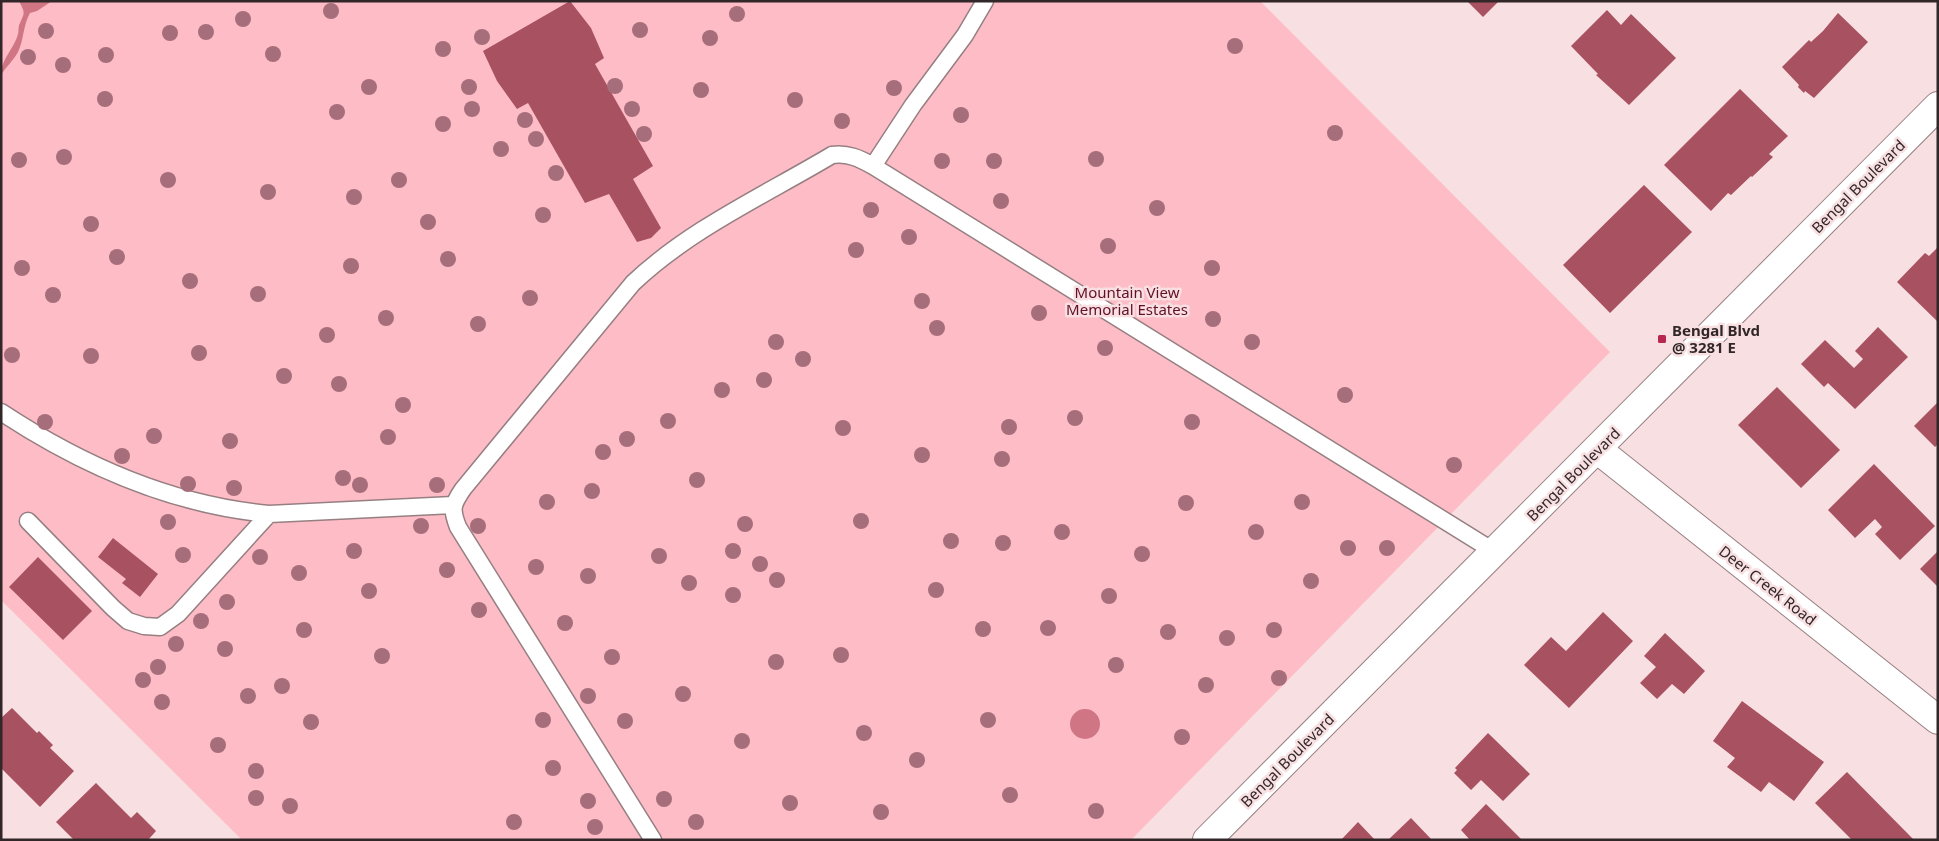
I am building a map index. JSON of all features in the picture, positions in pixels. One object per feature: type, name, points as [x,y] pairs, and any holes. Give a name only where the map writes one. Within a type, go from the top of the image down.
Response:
[{"type":"main road","name":"Bengal Boulevard","points":[[1207,840],[1937,109]]},
{"type":"main road","name":"Deer Creek Road","points":[[1597,449],[1938,720]]},
{"type":"lane","points":[[872,166],[913,104],[965,35],[985,1]]},
{"type":"lane","points":[[653,840],[458,527],[453,512],[453,505],[463,489],[627,291],[654,263],[711,226],[832,156],[844,154],[852,156],[872,166],[1495,552]]},
{"type":"lane","points":[[1,412],[52,443],[117,476],[194,502],[239,511],[269,514],[453,505]]},
{"type":"lane","points":[[28,521],[112,608],[128,621],[144,626],[160,627],[178,614],[269,514]]},
{"type":"green space","name":"Mountain View Memorial Estates","points":[[1,1],[1260,1],[1610,352],[1131,840],[242,840],[1,600]]},
{"type":"shaded area","points":[[19,1],[52,1],[37,11],[30,13],[18,52],[1,75],[5,59],[16,39],[23,14]]},
{"type":"shaded area","points":[[1085,709],[1091,710],[1099,718],[1099,730],[1091,738],[1085,739],[1079,738],[1071,730],[1070,724],[1071,718],[1079,710]]},
{"type":"building","points":[[570,1],[591,28],[604,58],[595,64],[653,166],[633,179],[661,228],[651,238],[637,242],[609,194],[585,203],[528,103],[517,109],[497,81],[483,51]]},
{"type":"building","points":[[1467,1],[1499,1],[1483,17]]},
{"type":"building","points":[[1607,10],[1621,25],[1631,14],[1676,58],[1629,105],[1596,75],[1598,74],[1571,46]]},
{"type":"building","points":[[1838,13],[1868,42],[1814,98],[1805,91],[1804,93],[1782,67],[1809,40],[1811,42],[1823,31]]},
{"type":"building","points":[[1740,89],[1788,136],[1769,154],[1773,157],[1731,195],[1728,193],[1711,211],[1664,165]]},
{"type":"building","points":[[1644,185],[1692,232],[1610,313],[1563,265]]},
{"type":"building","points":[[1938,247],[1938,322],[1897,282],[1925,253],[1929,256]]},
{"type":"building","points":[[1878,327],[1908,357],[1855,409],[1828,383],[1824,387],[1801,364],[1825,340],[1854,368],[1863,359],[1855,351]]},
{"type":"building","points":[[1777,387],[1840,450],[1801,488],[1738,425]]},
{"type":"building","points":[[1937,403],[1938,444],[1935,447],[1914,426]]},
{"type":"building","points":[[1874,464],[1935,526],[1900,560],[1875,534],[1882,527],[1875,519],[1855,538],[1828,510]]},
{"type":"building","points":[[113,538],[158,574],[140,597],[122,583],[126,579],[98,557]]},
{"type":"building","points":[[1938,551],[1938,587],[1920,569]]},
{"type":"building","points":[[38,557],[92,611],[63,640],[9,587]]},
{"type":"building","points":[[1603,612],[1633,641],[1569,708],[1524,665],[1551,637],[1566,651]]},
{"type":"building","points":[[1665,633],[1705,671],[1684,694],[1672,684],[1657,699],[1640,683],[1656,667],[1644,656]]},
{"type":"building","points":[[1742,701],[1824,762],[1794,801],[1769,782],[1761,792],[1727,767],[1735,758],[1713,741]]},
{"type":"building","points":[[12,708],[37,733],[39,731],[53,745],[50,748],[74,771],[40,807],[1,768],[1,718]]},
{"type":"building","points":[[1488,733],[1530,774],[1503,801],[1481,780],[1471,790],[1454,773],[1457,770],[1455,768]]},
{"type":"building","points":[[1847,772],[1914,840],[1852,840],[1815,803]]},
{"type":"building","points":[[96,783],[131,818],[137,812],[156,831],[148,840],[74,840],[56,822]]},
{"type":"building","points":[[1486,804],[1522,840],[1470,840],[1461,830]]},
{"type":"building","points":[[1411,818],[1432,840],[1388,840]]},
{"type":"building","points":[[1358,822],[1375,840],[1341,840]]},
{"type":"place","name":"Bengal Blvd @ 3281 E","points":[[1662,339]]}]
